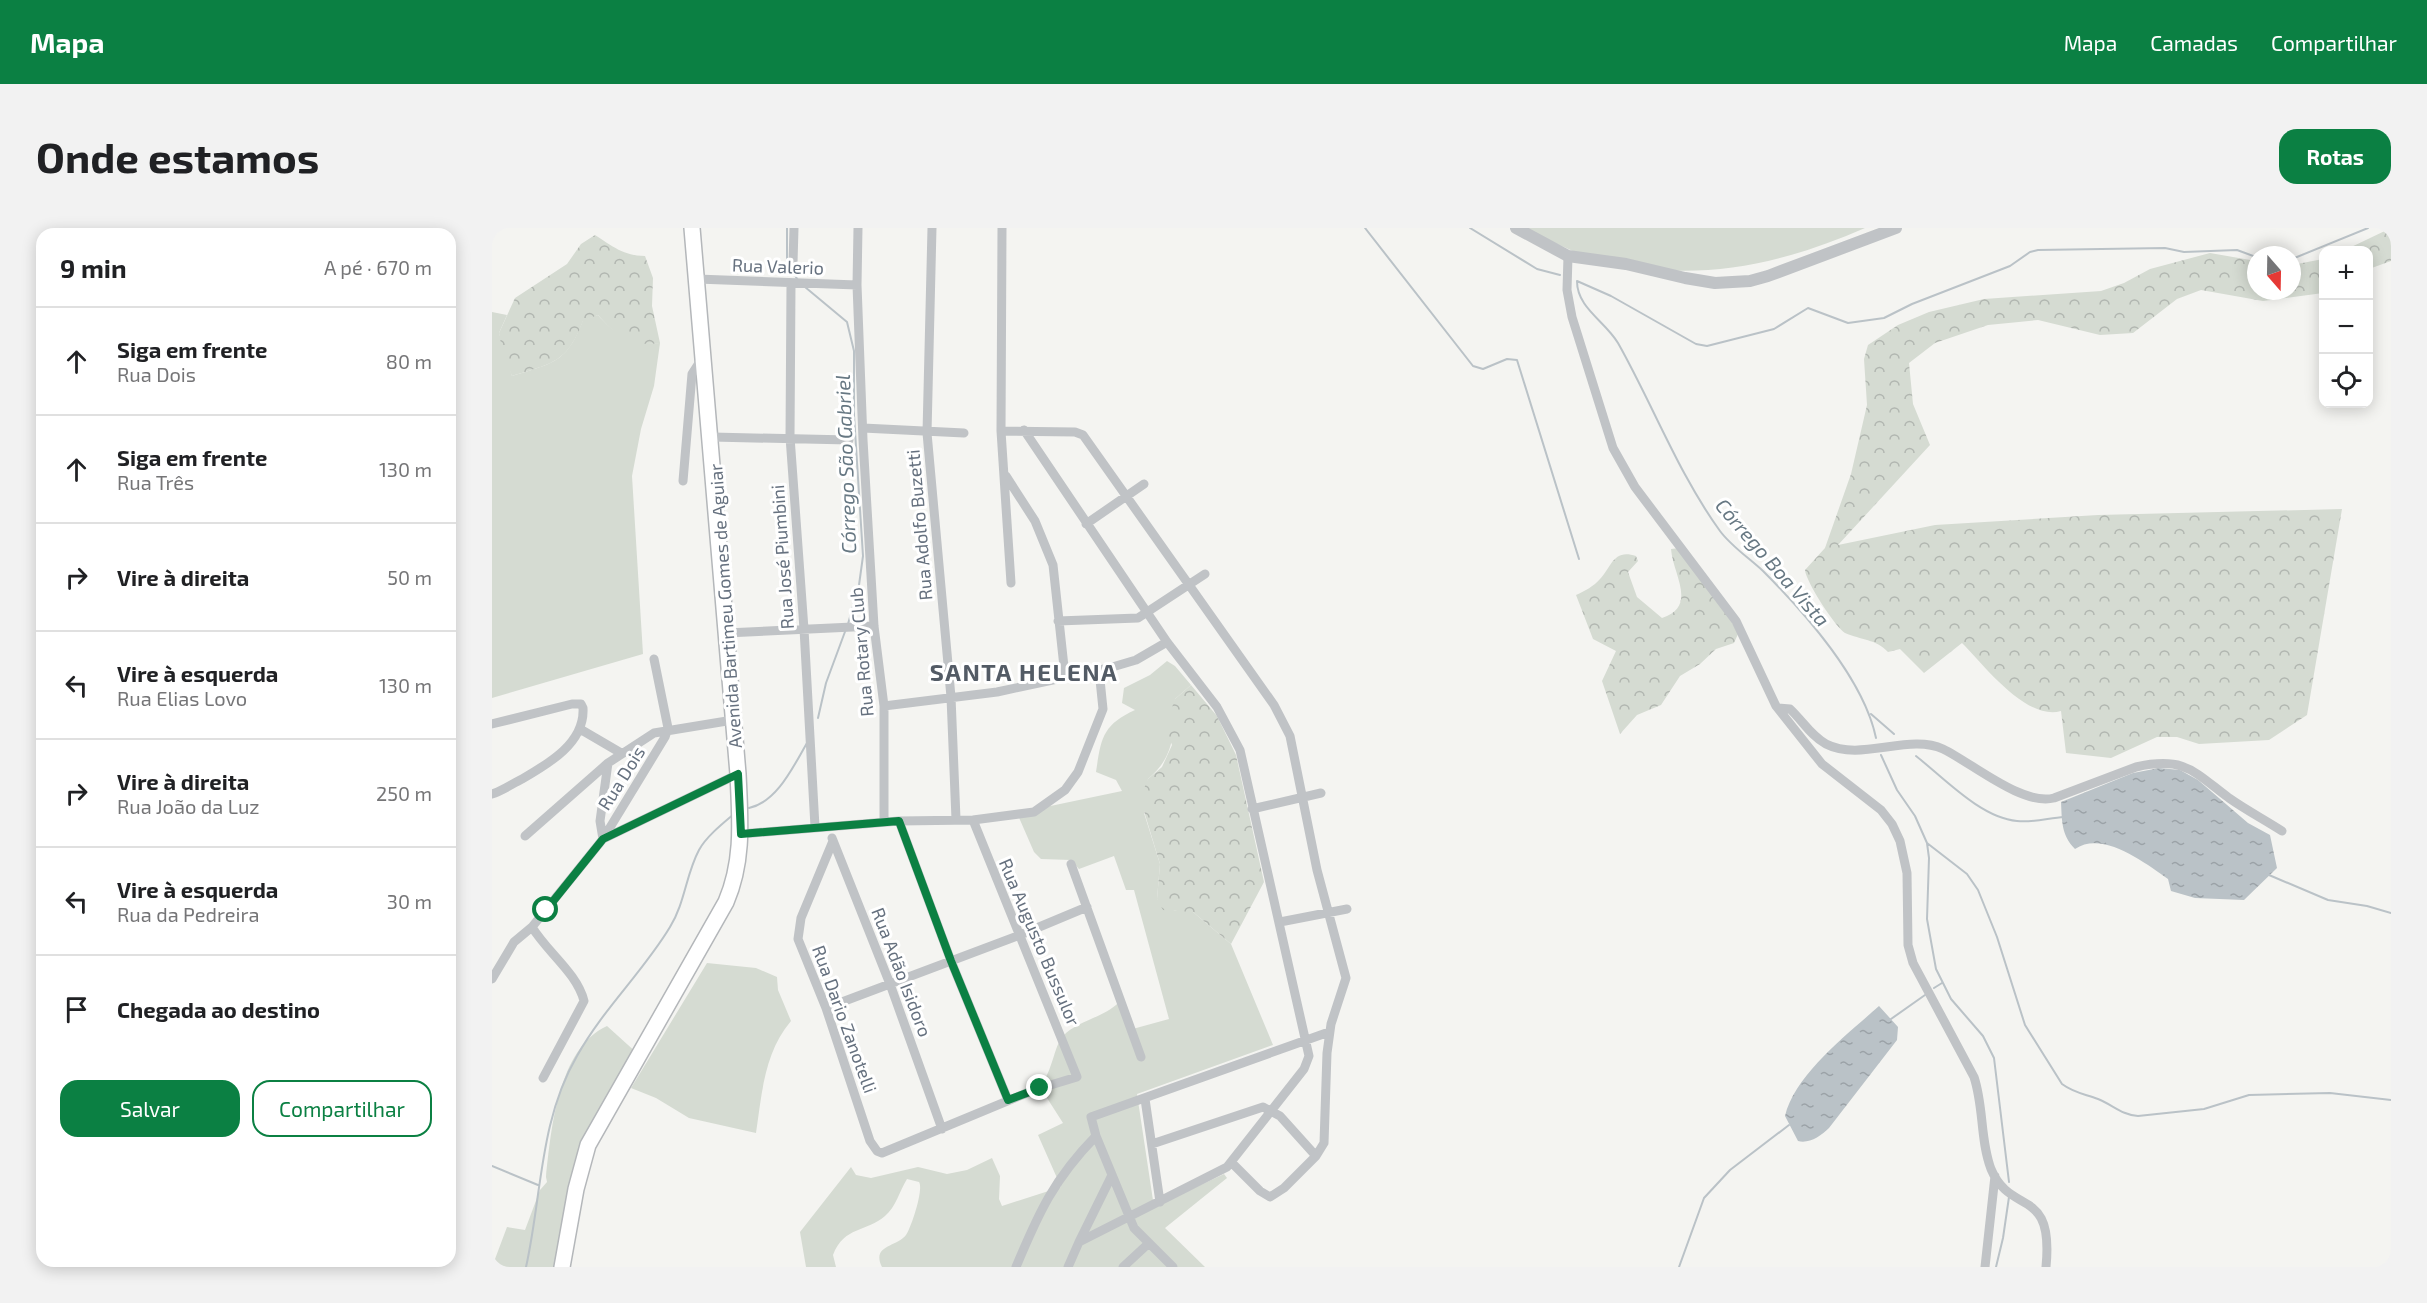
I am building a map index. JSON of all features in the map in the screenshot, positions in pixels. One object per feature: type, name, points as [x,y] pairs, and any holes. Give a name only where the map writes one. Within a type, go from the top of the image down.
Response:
[{"type":"main road","name":"Avenida Bartimeu Gomes de Aguiar","points":[[562,1267],[576,1189],[588,1145],[726,902],[736,873],[740,824],[738,774],[692,228]]},
{"type":"street","points":[[793,263],[794,228]]},
{"type":"street","name":"Rua Rotary Club","points":[[858,228],[857,285],[863,428],[874,626],[884,706],[885,822]]},
{"type":"street","name":"Rua Adolfo Buzetti","points":[[932,228],[927,433],[951,697],[956,819]]},
{"type":"street","points":[[1002,228],[1001,431],[1006,476],[1011,583]]},
{"type":"street","points":[[1516,228],[1568,256],[1626,264],[1715,283],[1750,281],[1777,273],[1896,228]]},
{"type":"street","points":[[1568,256],[1567,290],[1572,317],[1613,448],[1635,487],[1736,621],[1778,708],[1822,764],[1881,810],[1892,824],[1900,841],[1907,873],[1908,945],[1912,963],[1974,1077],[1980,1096],[1987,1156],[1995,1176],[2042,1217],[2047,1230],[2046,1267]]},
{"type":"street","name":"Rua Valerio","points":[[697,279],[857,285]]},
{"type":"street","name":"Rua José Piumbini","points":[[797,284],[790,437],[815,827]]},
{"type":"street","points":[[683,481],[693,374],[703,357]]},
{"type":"street","points":[[863,428],[927,433],[964,433]]},
{"type":"street","points":[[1024,430],[1167,642],[1217,707],[1243,757],[1252,809],[1280,922],[1309,1056],[1304,1069],[1231,1162],[1221,1171],[1079,1242]]},
{"type":"street","points":[[1001,431],[1075,432],[1083,435],[1282,718],[1290,736],[1328,913],[1346,978],[1329,1032],[1326,1053],[1324,1143],[1316,1156],[1284,1188],[1270,1197],[1260,1191],[1231,1162]]},
{"type":"street","points":[[711,437],[849,440]]},
{"type":"street","points":[[1006,476],[1035,521],[1049,552],[1057,584],[1058,621],[1065,676]]},
{"type":"street","points":[[1086,524],[1144,484]]},
{"type":"street","points":[[1058,621],[1126,620],[1148,614],[1205,574]]},
{"type":"street","points":[[726,633],[874,626]]},
{"type":"street","points":[[884,706],[997,692],[1100,670],[1136,660],[1167,642]]},
{"type":"street","points":[[654,659],[668,728]]},
{"type":"street","points":[[740,824],[815,827],[899,821],[973,820],[1026,814],[1065,790],[1078,772],[1102,709],[1100,670]]},
{"type":"street","points":[[492,724],[572,704],[581,704],[583,708],[581,724],[552,761],[494,793]]},
{"type":"street","points":[[1778,708],[1790,709],[1818,739],[1827,745],[1856,750],[1918,746],[1941,748],[2024,794],[2040,799],[2054,798],[2136,767],[2149,764],[2180,766],[2193,770],[2229,798],[2282,831]]},
{"type":"street","points":[[525,836],[608,763],[654,733],[668,728],[733,720]]},
{"type":"street","points":[[581,724],[621,753]]},
{"type":"street","name":"Rua Dois","points":[[492,979],[519,936],[532,927],[603,839],[661,744],[668,728]]},
{"type":"street","points":[[608,763],[600,821],[603,839],[738,774]]},
{"type":"street","points":[[1252,809],[1322,794]]},
{"type":"street","name":"Rua Augusto Bussulor","points":[[973,820],[1077,1077],[1008,1100]]},
{"type":"street","points":[[899,821],[951,961],[1008,1100],[942,1130]]},
{"type":"street","name":"Rua Adão Isidoro","points":[[830,826],[833,841],[890,984],[942,1130]]},
{"type":"street","name":"Rua Dario Zanotelli","points":[[833,841],[798,931],[798,939],[825,1008],[870,1141],[876,1150],[882,1152],[942,1130]]},
{"type":"street","points":[[1071,864],[1142,1057]]},
{"type":"street","points":[[825,1008],[1020,935],[1087,907]]},
{"type":"street","points":[[1280,922],[1347,909]]},
{"type":"street","points":[[532,927],[575,983],[584,1001],[543,1078]]},
{"type":"street","points":[[1173,1267],[1134,1228],[1128,1218],[1096,1136],[1091,1117],[1329,1032]]},
{"type":"street","points":[[1309,1056],[1326,1053]]},
{"type":"street","points":[[1145,1099],[1160,1202]]},
{"type":"street","points":[[1152,1144],[1257,1108],[1272,1110],[1316,1156]]},
{"type":"street","points":[[1016,1267],[1052,1187],[1074,1158],[1096,1136]]},
{"type":"street","points":[[1068,1267],[1112,1175]]},
{"type":"street","points":[[1985,1267],[1995,1176]]},
{"type":"street","points":[[1123,1267],[1149,1243]]},
{"type":"green space","points":[[1523,228],[1865,228],[1802,252],[1771,260],[1708,270],[1675,271],[1608,263],[1576,252]]},
{"type":"green space","points":[[2391,228],[2391,261],[2373,268],[2373,246],[2353,246]]},
{"type":"green space","points":[[595,235],[624,252],[645,256],[653,278],[652,306],[660,343],[640,343],[624,339],[598,315],[583,321],[571,345],[557,359],[512,376],[503,354],[499,333],[515,298],[567,264],[581,244]]},
{"type":"green space","points":[[2210,253],[2247,259],[2247,298],[2201,290],[2177,299],[2133,333],[2100,335],[2038,320],[1988,325],[1935,343],[1909,363],[1913,404],[1930,445],[1838,545],[1935,525],[2098,515],[2342,509],[2307,715],[2269,740],[2199,744],[2177,737],[2157,737],[2111,758],[2066,753],[2061,711],[2048,712],[2034,708],[2020,700],[1994,677],[1962,643],[1924,673],[1900,649],[1888,652],[1868,640],[1845,633],[1816,594],[1805,570],[1825,548],[1851,474],[1867,405],[1864,359],[1868,345],[1898,325],[1929,312],[1984,299],[2101,291],[2124,283],[2150,269]]},
{"type":"green space","points":[[2319,260],[2319,294],[2301,296],[2301,263]]},
{"type":"green space","points":[[492,312],[507,315],[499,333],[512,376],[557,359],[571,345],[583,320],[598,315],[611,328],[626,337],[642,343],[660,343],[654,386],[641,429],[632,476],[643,654],[492,698]]},
{"type":"green space","points":[[1680,548],[1711,582],[1738,634],[1734,643],[1716,649],[1700,664],[1680,676],[1661,705],[1637,715],[1620,734],[1602,681],[1616,651],[1593,639],[1576,595],[1598,582],[1617,557],[1628,554],[1636,556],[1638,561],[1628,572],[1637,597],[1662,618],[1673,613],[1679,606],[1681,589],[1671,549]]},
{"type":"green space","points":[[1167,661],[1175,666],[1191,685],[1175,699],[1173,733],[1168,752],[1164,761],[1148,779],[1144,813],[1160,864],[1157,899],[1175,911],[1184,909],[1193,912],[1231,944],[1273,1045],[1137,1094],[1154,1207],[1224,1174],[1227,1178],[1165,1228],[1205,1267],[882,1267],[880,1254],[882,1250],[906,1235],[916,1209],[920,1192],[919,1182],[907,1179],[895,1204],[885,1216],[843,1239],[833,1255],[836,1267],[806,1267],[800,1232],[851,1167],[856,1175],[871,1178],[918,1167],[947,1174],[967,1170],[992,1158],[1000,1176],[999,1199],[1002,1206],[1061,1187],[1038,1135],[1063,1123],[1040,1087],[1048,1073],[1060,1040],[1069,1031],[1106,1012],[1119,1002],[1129,1030],[1169,1019],[1134,890],[1126,890],[1114,856],[1079,869],[1071,860],[1041,859],[1034,852],[1017,813],[1122,791],[1116,780],[1096,772],[1102,742],[1109,728],[1116,721],[1135,710],[1122,703],[1124,688],[1150,675]]},
{"type":"green space","points":[[1191,685],[1217,716],[1236,755],[1264,882],[1231,944],[1193,912],[1163,910],[1157,899],[1160,864],[1140,798],[1148,779],[1162,767],[1172,745],[1165,727],[1175,699]]},
{"type":"green space","points":[[707,963],[756,968],[777,977],[778,990],[791,1021],[775,1046],[770,1060],[756,1133],[689,1118],[656,1098],[631,1088]]},
{"type":"green space","points":[[607,1026],[638,1054],[594,1130],[563,1267],[492,1267],[507,1227],[525,1230],[540,1190],[547,1182],[548,1158],[555,1114],[567,1071],[578,1052],[591,1037]]},
{"type":"water","points":[[2159,768],[2180,770],[2198,780],[2248,823],[2270,835],[2277,868],[2244,900],[2195,898],[2171,891],[2168,879],[2136,857],[2098,843],[2086,844],[2075,849],[2070,844],[2063,827],[2061,802],[2133,773]]},
{"type":"water","points":[[1879,1006],[1898,1027],[1897,1040],[1829,1128],[1815,1139],[1798,1141],[1785,1116],[1800,1085],[1838,1042]]},
{"type":"waterway","name":"Córrego São Gabriel","points":[[787,228],[787,259],[797,279]]},
{"type":"waterway","points":[[1365,228],[1473,366],[1483,369],[1507,359],[1517,360],[1579,559]]},
{"type":"waterway","name":"Córrego Boa Vista","points":[[1470,228],[1537,269],[1560,275]]},
{"type":"waterway","points":[[2301,255],[2368,228]]},
{"type":"waterway","points":[[1876,738],[1859,693],[1831,648],[1763,571],[1724,536],[1705,509],[1678,462],[1631,366],[1613,335],[1587,307],[1578,291],[1577,281],[1611,296],[1696,344],[1707,346],[1774,329],[1808,308],[1848,323],[1884,318],[1912,304],[2010,266],[2030,252],[2038,250],[2165,248],[2184,252],[2237,250],[2247,254]]},
{"type":"waterway","name":"Córrego São Gabriel","points":[[805,287],[847,322],[854,351],[854,415],[863,556],[859,585],[848,624]]},
{"type":"waterway","name":"Córrego São Gabriel","points":[[818,718],[826,683],[846,629]]},
{"type":"waterway","points":[[1871,714],[1894,734]]},
{"type":"waterway","name":"Córrego São Gabriel","points":[[749,808],[768,799],[776,791],[790,773],[807,743]]},
{"type":"waterway","name":"Córrego Boa Vista","points":[[1881,755],[1897,790],[1915,816],[1927,843],[1929,858],[1927,919],[1936,969],[1951,999],[1983,1036],[1994,1058],[2009,1182]]},
{"type":"waterway","points":[[1916,756],[1964,796],[1990,813],[2017,821],[2064,817]]},
{"type":"waterway","name":"Córrego São Gabriel","points":[[526,1267],[548,1133],[565,1081],[587,1039],[648,960],[670,927],[702,845],[734,814]]},
{"type":"waterway","points":[[1927,843],[1967,874],[1978,890],[1997,937],[2025,1025],[2066,1087],[2098,1099],[2127,1114],[2138,1116],[2204,1109],[2249,1095],[2330,1093],[2391,1100]]},
{"type":"waterway","points":[[2269,875],[2328,900],[2367,906],[2391,913]]},
{"type":"waterway","points":[[1934,988],[1942,983]]},
{"type":"waterway","points":[[1891,1019],[1925,995]]},
{"type":"waterway","points":[[1679,1267],[1704,1198],[1730,1170],[1789,1125]]},
{"type":"waterway","points":[[492,1166],[538,1185]]},
{"type":"waterway","name":"Córrego Boa Vista","points":[[1996,1267],[2009,1197]]},
{"type":"district","name":"SANTA HELENA","points":[[1024,671]]},
{"type":"route","points":[[546,910],[603,839],[738,774],[741,834],[899,821],[951,961],[1008,1100],[1040,1088]]}]
